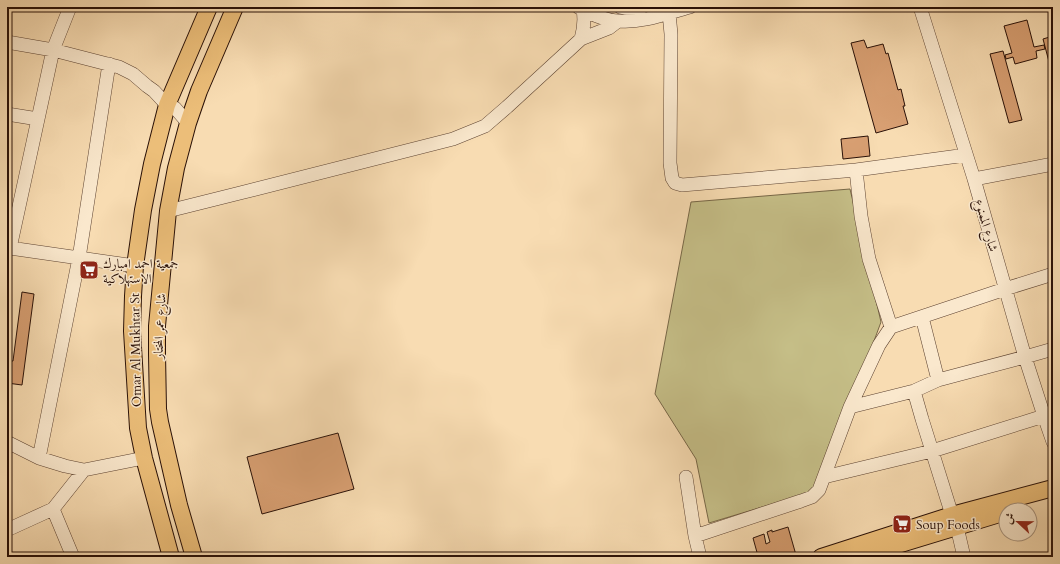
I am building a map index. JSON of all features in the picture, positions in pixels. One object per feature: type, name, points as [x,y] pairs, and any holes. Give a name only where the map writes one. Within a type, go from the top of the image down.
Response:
[{"type":"main road","name":"Omar Al Mukhtar St","points":[[171,557],[144,458],[136,415],[132,296],[143,210],[152,164],[167,105],[209,7]]},
{"type":"main road","name":"شارع عمر المختار","points":[[194,557],[179,505],[160,422],[158,409],[157,326],[168,210],[176,168],[188,123],[199,91],[234,7]]},
{"type":"main road","points":[[136,415],[158,409]]},
{"type":"main road","points":[[858,557],[955,521],[1053,488]]},
{"type":"main road","points":[[1038,502],[1053,498]]},
{"type":"main road","points":[[821,557],[955,521],[998,513]]},
{"type":"street","points":[[70,7],[53,50],[9,248],[135,266]]},
{"type":"street","points":[[620,7],[642,7]]},
{"type":"street","points":[[580,8],[599,16],[618,21],[638,21],[690,7]]},
{"type":"street","name":"شارع الممنوع","points":[[920,7],[974,179],[1025,357],[1053,442]]},
{"type":"street","points":[[580,8],[585,17],[581,39]]},
{"type":"street","points":[[669,13],[671,34],[670,163],[674,183],[682,185],[856,170],[966,155]]},
{"type":"street","points":[[168,210],[453,139],[485,126],[508,107],[581,39],[609,28],[618,21]]},
{"type":"street","points":[[7,42],[53,50],[119,67],[133,74],[154,91],[167,105],[175,108],[188,123]]},
{"type":"street","points":[[39,458],[79,258],[109,64]]},
{"type":"street","points":[[7,114],[38,119]]},
{"type":"street","points":[[974,179],[1053,164]]},
{"type":"street","points":[[856,170],[861,216],[869,258],[891,327]]},
{"type":"street","points":[[695,536],[812,497],[819,490],[850,407],[878,345],[891,327],[1053,274]]},
{"type":"street","points":[[922,317],[938,380]]},
{"type":"street","points":[[850,407],[914,391],[938,380],[1053,349]]},
{"type":"street","points":[[914,391],[955,521],[964,557]]},
{"type":"street","points":[[824,477],[932,451],[1044,416]]},
{"type":"street","points":[[7,442],[39,458],[84,470],[144,458]]},
{"type":"street","points":[[7,530],[53,509],[84,470]]},
{"type":"street","points":[[686,477],[695,536],[700,557]]},
{"type":"street","points":[[53,509],[73,557]]},
{"type":"shaded area","points":[[850,189],[881,322],[819,490],[709,523],[696,459],[655,394],[691,202]]},
{"type":"building","points":[[1027,20],[1034,47],[1044,45],[1045,49],[1036,51],[1037,58],[1015,64],[1013,57],[1006,59],[1005,55],[1012,53],[1004,26]]},
{"type":"building","points":[[1053,36],[1053,77],[1043,39]]},
{"type":"building","points":[[864,40],[867,48],[883,44],[886,54],[888,53],[898,90],[901,89],[905,106],[903,106],[908,124],[876,133],[851,43]]},
{"type":"building","points":[[1003,51],[1022,120],[1009,123],[990,54]]},
{"type":"building","points":[[868,136],[870,156],[843,159],[841,139]]},
{"type":"building","points":[[22,292],[34,294],[22,385],[7,383],[7,361],[13,361]]},
{"type":"building","points":[[338,433],[354,489],[262,514],[247,457]]},
{"type":"building","points":[[788,527],[796,555],[790,557],[758,556],[753,538],[764,534],[766,544],[770,542],[767,532]]},
{"type":"place","name":"جمعية احمد امبارك الاستهلاكية","points":[[89,270]]},
{"type":"place","name":"Soup Foods","points":[[902,524]]}]
